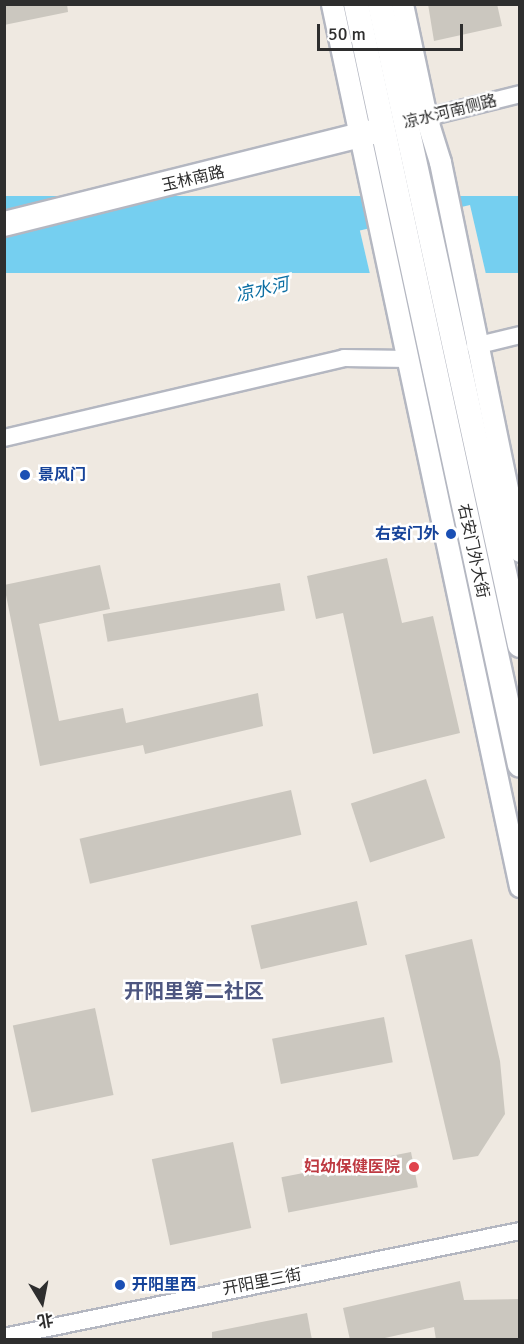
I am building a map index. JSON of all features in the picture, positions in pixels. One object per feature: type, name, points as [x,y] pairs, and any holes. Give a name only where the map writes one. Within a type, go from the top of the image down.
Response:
[{"type":"main road","points":[[356,4],[370,135]]},
{"type":"main road","points":[[380,4],[415,120]]},
{"type":"main road","name":"右安门外大街","points":[[415,120],[416,167],[467,334],[519,645]]},
{"type":"main road","name":"右安门外大街","points":[[370,135],[413,345],[519,765]]},
{"type":"main road","name":"玉林南路","points":[[4,224],[370,135]]},
{"type":"street","points":[[332,4],[370,135]]},
{"type":"street","points":[[402,4],[415,120],[440,162],[467,334],[519,551]]},
{"type":"street","name":"凉水河南侧路","points":[[370,135],[415,120],[519,94]]},
{"type":"street","points":[[467,334],[519,335]]},
{"type":"street","points":[[4,438],[344,358],[413,345],[519,886]]},
{"type":"street","name":"开阳里三街","points":[[4,1337],[519,1231]]},
{"type":"water","points":[[4,196],[519,196],[519,273],[4,273]]},
{"type":"pier","points":[[470,205],[488,283],[378,308],[360,230]]},
{"type":"building","points":[[4,4],[67,4],[68,12],[4,25]]},
{"type":"building","points":[[428,4],[497,4],[502,26],[434,41]]},
{"type":"building","points":[[387,558],[402,623],[433,616],[460,733],[373,754],[343,613],[316,619],[307,576]]},
{"type":"building","points":[[100,565],[110,609],[39,624],[59,721],[123,708],[126,723],[258,693],[263,726],[145,754],[143,745],[40,766],[4,585]]},
{"type":"building","points":[[280,583],[285,611],[108,642],[103,614]]},
{"type":"building","points":[[426,779],[445,838],[370,862],[351,803]]},
{"type":"building","points":[[291,790],[301,835],[90,884],[80,839]]},
{"type":"building","points":[[357,901],[367,945],[261,969],[251,926]]},
{"type":"building","points":[[472,939],[500,1061],[505,1114],[478,1156],[453,1160],[405,955]]},
{"type":"building","points":[[95,1008],[114,1095],[31,1113],[13,1025]]},
{"type":"building","points":[[384,1017],[393,1062],[281,1084],[272,1039]]},
{"type":"building","points":[[233,1142],[251,1228],[170,1245],[152,1159]]},
{"type":"building","points":[[411,1152],[418,1187],[288,1213],[281,1177]]},
{"type":"building","points":[[460,1281],[464,1300],[519,1299],[519,1340],[436,1340],[434,1327],[376,1340],[350,1340],[343,1308]]},
{"type":"building","points":[[307,1313],[312,1340],[212,1340],[212,1332]]},
{"type":"place","name":"景风门","points":[[25,475]]},
{"type":"place","name":"右安门外","points":[[451,534]]},
{"type":"place","name":"妇幼保健医院","points":[[414,1167]]},
{"type":"place","name":"开阳里西","points":[[120,1285]]},
{"type":"district","name":"开阳里第二社区","points":[[194,991]]},
{"type":"water label","name":"凉水河","points":[[262,290]]}]
